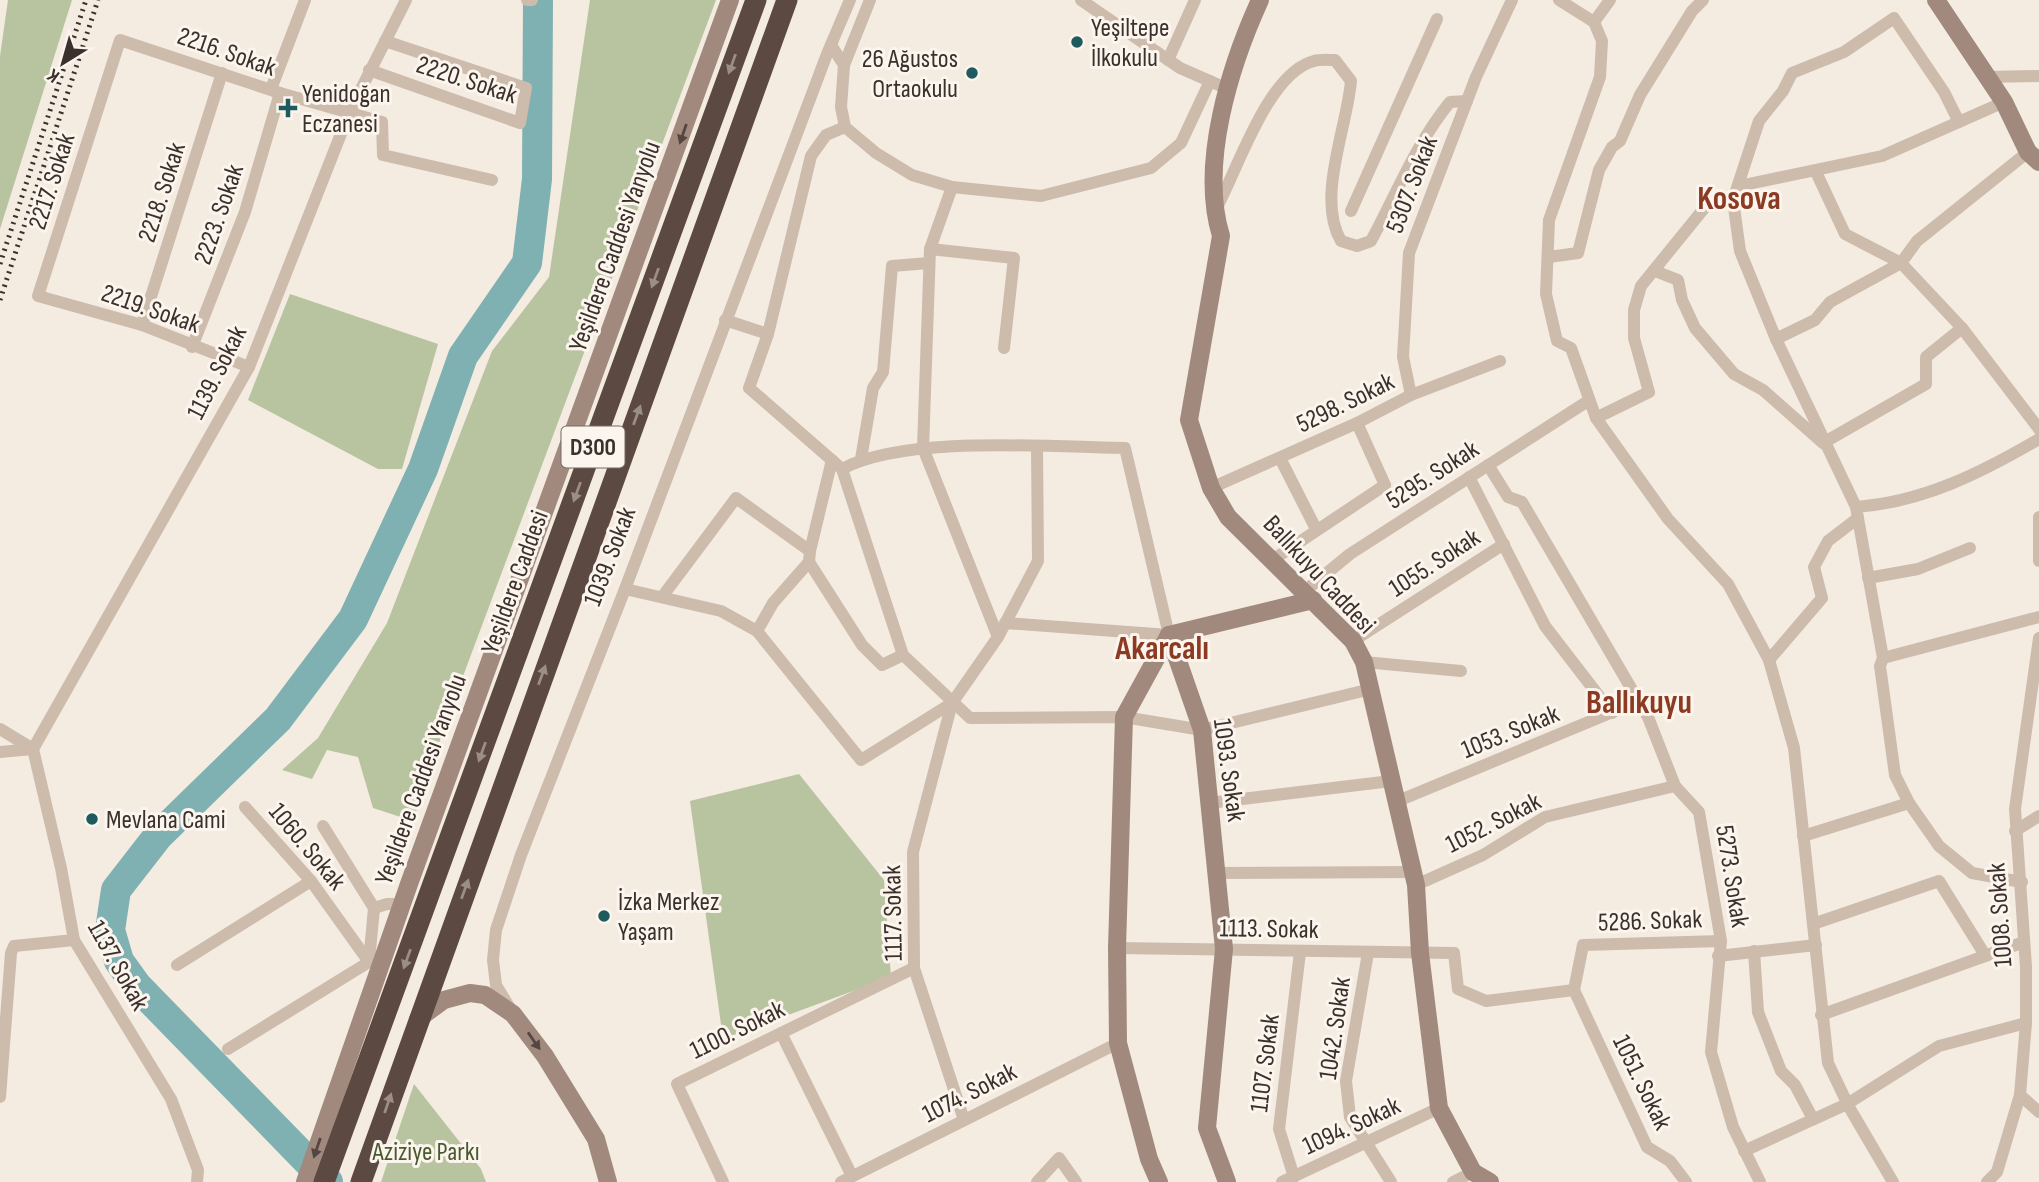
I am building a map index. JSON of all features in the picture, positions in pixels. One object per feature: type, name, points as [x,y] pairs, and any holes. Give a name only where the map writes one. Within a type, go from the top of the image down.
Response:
[{"type":"highway","name":"Yeşildere Caddesi","points":[[324,1182],[756,0]]},
{"type":"highway","points":[[363,1175],[787,0]]},
{"type":"main road","name":"Yeşildere Caddesi Yanyolu","points":[[305,1182],[402,904],[730,0]]},
{"type":"main road","name":"Ballıkuyu Caddesi","points":[[1260,0],[1241,41],[1218,142],[1214,212],[1221,236],[1189,420],[1211,488],[1228,517],[1274,559],[1353,641],[1364,662],[1414,878],[1420,953],[1439,1108],[1474,1172],[1490,1182]]},
{"type":"main road","points":[[1936,0],[2004,102],[2035,156]]},
{"type":"main road","points":[[1159,1182],[1149,1159],[1118,1043],[1116,948],[1124,717],[1169,635],[1309,595]]},
{"type":"main road","name":"1093. Sokak","points":[[1169,635],[1202,730],[1224,949],[1207,1128],[1227,1182]]},
{"type":"main road","points":[[418,1019],[456,995],[491,990],[545,1056],[596,1139],[608,1182]]},
{"type":"street","name":"2223. Sokak","points":[[192,346],[245,212],[275,91],[305,0]]},
{"type":"street","name":"1139. Sokak","points":[[33,748],[96,632],[249,367],[350,111],[406,0]]},
{"type":"street","name":"1039. Sokak","points":[[491,990],[496,930],[521,855],[850,0]]},
{"type":"street","points":[[870,0],[844,65],[841,107],[845,127],[876,153],[912,175],[952,187],[1041,196],[1151,168],[1181,142],[1210,81]]},
{"type":"street","points":[[1081,0],[1168,60],[1228,89]]},
{"type":"street","points":[[1168,60],[1195,0]]},
{"type":"street","name":"5307. Sokak","points":[[1411,395],[1403,357],[1409,253],[1467,101],[1512,0]]},
{"type":"street","points":[[1559,0],[1594,22],[1602,41],[1600,77],[1549,220],[1546,294],[1557,341],[1571,348],[1596,418],[1668,519],[1728,584],[1769,660],[1794,748],[1828,1063],[1847,1104],[1893,1182]]},
{"type":"street","points":[[1594,22],[1610,0]]},
{"type":"street","points":[[1549,257],[1578,253],[1599,170],[1612,147],[1620,141],[1640,95],[1692,11],[1703,0]]},
{"type":"street","points":[[1959,121],[1944,92],[1894,18],[1844,51],[1792,73],[1783,91],[1759,121],[1733,200],[1740,251],[1776,339],[1857,512],[1883,658],[1880,666],[1895,775],[1909,803],[1940,846],[1972,873],[2022,882]]},
{"type":"street","points":[[1351,211],[1437,19]]},
{"type":"street","name":"2216. Sokak","points":[[120,40],[275,91],[382,122],[383,156],[492,180]]},
{"type":"street","name":"2217. Sokak","points":[[38,296],[120,40]]},
{"type":"street","name":"2220. Sokak","points":[[369,70],[520,123],[526,88],[385,41]]},
{"type":"street","points":[[831,45],[844,65]]},
{"type":"street","points":[[1214,212],[1231,182],[1256,122],[1272,97],[1292,75],[1312,61],[1335,60],[1351,81],[1349,105],[1333,176],[1332,213],[1334,228],[1341,241],[1357,246],[1371,241],[1402,174],[1439,116],[1450,102],[1467,101]]},
{"type":"street","name":"2218. Sokak","points":[[142,325],[222,73]]},
{"type":"street","points":[[1986,77],[2039,76]]},
{"type":"street","points":[[1739,186],[1816,172],[1882,156],[2004,102]]},
{"type":"street","points":[[845,127],[827,135],[811,156],[768,334],[750,388],[837,464],[903,655],[970,718],[1124,717],[1202,730],[1371,690]]},
{"type":"street","points":[[1776,339],[1815,320],[1830,302],[1901,263],[1917,241],[2035,156]]},
{"type":"street","points":[[1816,172],[1845,233],[1901,263],[1962,328],[2039,429]]},
{"type":"street","points":[[952,187],[930,249],[923,448],[998,637]]},
{"type":"street","points":[[1596,418],[1649,392],[1634,338],[1634,310],[1641,286],[1706,206],[1733,200]]},
{"type":"street","points":[[930,249],[1014,258],[1004,348]]},
{"type":"street","points":[[861,459],[873,387],[883,372],[892,266],[929,263]]},
{"type":"street","points":[[1655,271],[1678,280],[1682,300],[1695,328],[1734,374],[1763,390],[1823,443]]},
{"type":"street","name":"2219. Sokak","points":[[38,296],[142,325],[249,367]]},
{"type":"street","points":[[725,320],[768,334]]},
{"type":"street","points":[[1823,443],[1926,384],[1926,357],[1962,328]]},
{"type":"street","name":"5298. Sokak","points":[[1211,488],[1357,423],[1411,395],[1500,361]]},
{"type":"street","name":"5295. Sokak","points":[[1309,595],[1350,554],[1588,401]]},
{"type":"street","points":[[1274,559],[1385,485],[1357,423]]},
{"type":"street","points":[[1769,660],[1822,598],[1814,567],[1828,541],[1857,512],[1893,504],[1984,471],[2039,439]]},
{"type":"street","points":[[625,589],[721,611],[757,631],[861,760],[952,703],[998,637],[1038,561],[1037,447]]},
{"type":"street","points":[[837,464],[923,448],[1125,448],[1169,635],[1005,623]]},
{"type":"street","points":[[1280,458],[1316,529]]},
{"type":"street","points":[[757,631],[773,603],[810,556],[837,464]]},
{"type":"street","name":"5273. Sokak","points":[[1488,465],[1508,497],[1522,502],[1639,701],[1675,786],[1699,812],[1721,941],[1712,1052],[1732,1127],[1760,1182]]},
{"type":"street","points":[[1469,477],[1545,626],[1612,713]]},
{"type":"street","points":[[662,597],[736,498],[810,556],[862,645],[882,665],[903,655]]},
{"type":"street","points":[[2039,517],[2039,561]]},
{"type":"street","name":"1055. Sokak","points":[[1353,641],[1504,544]]},
{"type":"street","points":[[1868,578],[1918,569],[1970,548]]},
{"type":"street","points":[[1883,658],[2039,617]]},
{"type":"street","name":"1008. Sokak","points":[[1987,1182],[1997,1172],[2020,1095],[2026,1023],[2026,967],[2015,809],[2039,638]]},
{"type":"street","points":[[1364,662],[1461,671]]},
{"type":"street","name":"1053. Sokak","points":[[1398,802],[1639,701]]},
{"type":"street","name":"1117. Sokak","points":[[952,703],[913,852],[914,968],[964,1120]]},
{"type":"street","points":[[0,729],[33,748]]},
{"type":"street","points":[[0,752],[33,748]]},
{"type":"street","name":"1137. Sokak","points":[[33,748],[61,868],[74,940],[172,1099],[198,1170],[197,1182]]},
{"type":"street","points":[[1209,803],[1391,781]]},
{"type":"street","name":"1052. Sokak","points":[[1414,878],[1483,855],[1545,817],[1675,786]]},
{"type":"street","points":[[1803,836],[1909,803]]},
{"type":"street","name":"1060. Sokak","points":[[246,807],[311,881],[369,962]]},
{"type":"street","points":[[2015,831],[2039,816]]},
{"type":"street","name":"1060. Sokak","points":[[323,826],[373,908],[369,962]]},
{"type":"street","points":[[1217,873],[1414,878]]},
{"type":"street","points":[[177,965],[311,881]]},
{"type":"street","points":[[1813,924],[1939,881],[1985,955]]},
{"type":"street","points":[[373,908],[402,904]]},
{"type":"street","points":[[0,1097],[11,953],[14,947],[74,940]]},
{"type":"street","name":"5286. Sokak","points":[[1574,990],[1583,945],[1721,941]]},
{"type":"street","points":[[1821,1015],[2024,942]]},
{"type":"street","points":[[1718,956],[1816,946]]},
{"type":"street","name":"1113. Sokak","points":[[1116,948],[1454,953],[1458,989],[1486,1001],[1574,990]]},
{"type":"street","points":[[1754,951],[1758,1012],[1781,1071],[1795,1085],[1814,1119]]},
{"type":"street","name":"1107. Sokak","points":[[1288,1179],[1279,1129],[1300,952]]},
{"type":"street","name":"1042. Sokak","points":[[1368,953],[1346,1081],[1350,1117],[1391,1182]]},
{"type":"street","points":[[228,1049],[369,962]]},
{"type":"street","points":[[2026,967],[2039,978]]},
{"type":"street","name":"1100. Sokak","points":[[723,1182],[677,1084],[914,968]]},
{"type":"street","name":"1051. Sokak","points":[[1574,990],[1647,1147],[1670,1160],[1686,1182]]},
{"type":"street","points":[[1744,1151],[1847,1104],[1939,1046],[2026,1023]]},
{"type":"street","points":[[781,1033],[847,1179]]},
{"type":"street","name":"1074. Sokak","points":[[847,1179],[1118,1043]]},
{"type":"street","points":[[2020,1095],[2039,1112]]},
{"type":"street","name":"1094. Sokak","points":[[1288,1179],[1439,1108]]},
{"type":"street","points":[[1037,1182],[1059,1158],[1076,1182]]},
{"type":"street","points":[[1453,1182],[1474,1172]]},
{"type":"green space","points":[[8,0],[72,0],[0,229],[0,56]]},
{"type":"green space","points":[[590,0],[716,0],[447,719],[413,821],[373,808],[358,757],[327,750],[312,779],[282,770],[318,738],[387,623],[492,351],[549,277]]},
{"type":"green space","points":[[290,294],[438,344],[402,469],[378,469],[248,400]]},
{"type":"green space","points":[[799,774],[884,880],[891,977],[723,1039],[690,801]]},
{"type":"green space","name":"Aziziye Parkı","points":[[414,1084],[481,1169],[486,1182],[381,1182]]},
{"type":"waterway","points":[[328,1182],[137,986],[119,961],[110,930],[116,890],[158,836],[278,719],[353,619],[423,469],[463,356],[527,263],[537,179],[538,0]]},
{"type":"railway","points":[[0,264],[86,0]]},
{"type":"railway","points":[[0,300],[98,0]]},
{"type":"place","name":"Yeşiltepe İlkokulu","points":[[1077,42]]},
{"type":"place","name":"26 Ağustos Ortaokulu","points":[[972,73]]},
{"type":"place","name":"Yenidoğan Eczanesi","points":[[288,108]]},
{"type":"place","name":"Mevlana Cami","points":[[92,819]]},
{"type":"place","name":"İzka Merkez Yaşam","points":[[604,916]]},
{"type":"district","name":"Kosova","points":[[1739,197]]},
{"type":"district","name":"Akarcalı","points":[[1162,647]]},
{"type":"district","name":"Ballıkuyu","points":[[1639,701]]}]
